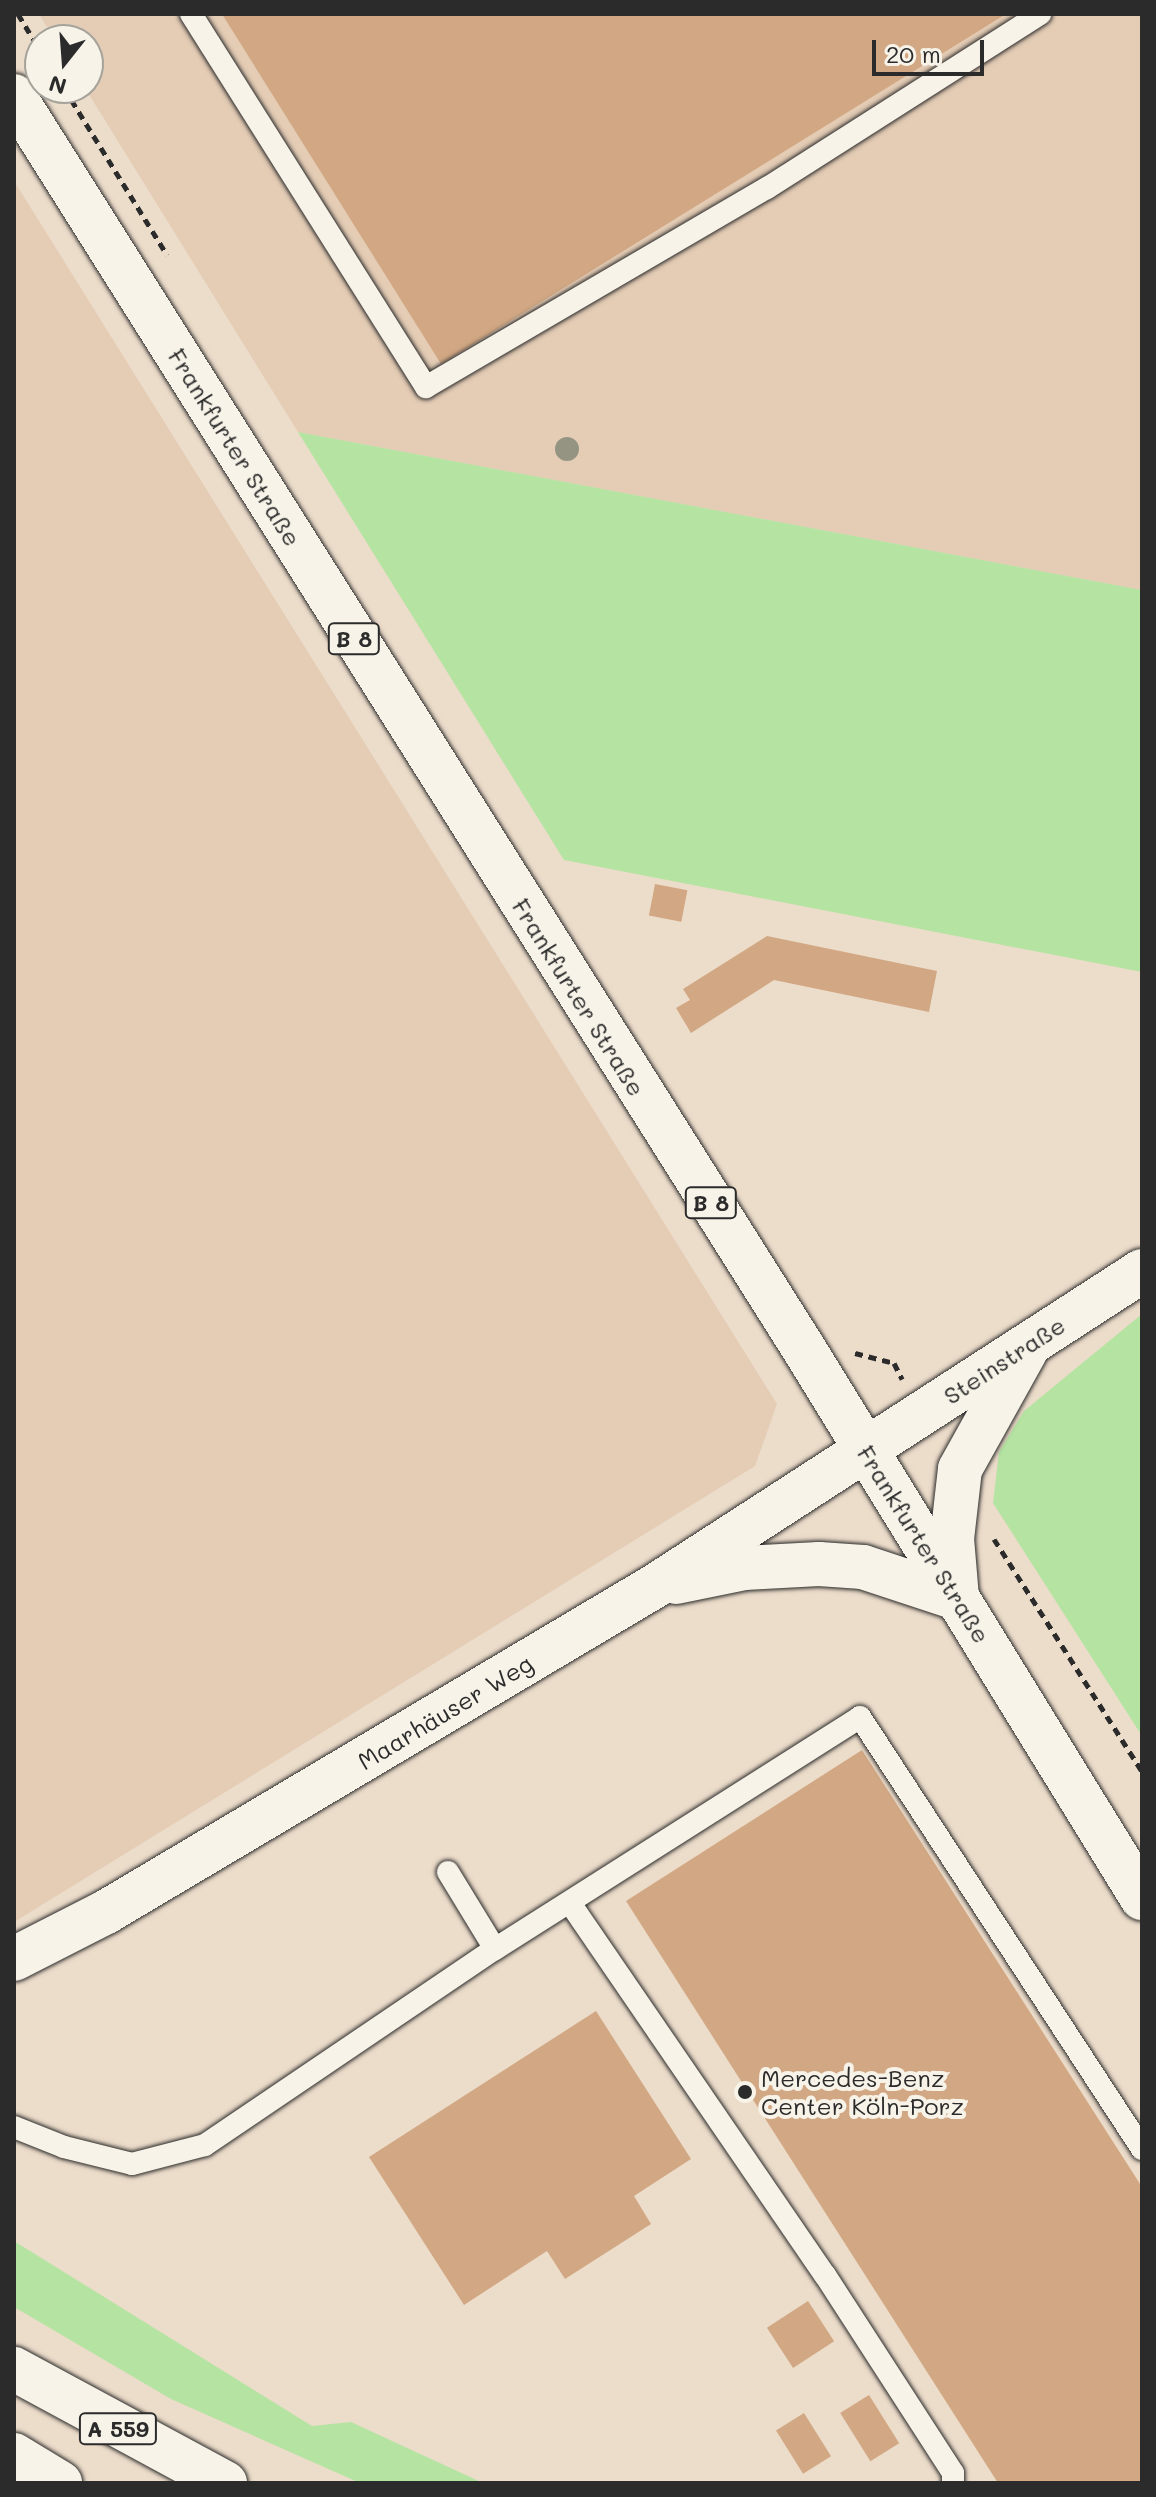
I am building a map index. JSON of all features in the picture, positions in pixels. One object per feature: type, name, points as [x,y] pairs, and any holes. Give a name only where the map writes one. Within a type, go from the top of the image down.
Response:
[{"type":"main road","name":"Frankfurter Straße","points":[[14,96],[865,1448],[1142,1898]]},
{"type":"main road","name":"Steinstraße","points":[[865,1448],[1142,1271]]},
{"type":"main road","points":[[655,1586],[744,1568],[819,1564],[863,1567],[957,1598],[952,1539],[960,1469],[1030,1343]]},
{"type":"main road","name":"Maarhäuser Weg","points":[[14,1959],[106,1912],[655,1586],[865,1448]]},
{"type":"main road","name":"A 559","points":[[14,2369],[225,2483]]},
{"type":"lane","points":[[191,14],[426,387],[767,188],[1040,14]]},
{"type":"lane","points":[[14,2127],[64,2147],[132,2164],[205,2145],[495,1949],[860,1717],[1142,2149]]},
{"type":"lane","points":[[448,1872],[495,1949]]},
{"type":"lane","points":[[570,1903],[817,2263],[953,2473],[953,2483]]},
{"type":"path","points":[[894,1363],[920,1414]]},
{"type":"path","points":[[990,1533],[1142,1771]]},
{"type":"shaded area","points":[[39,14],[1142,14],[1142,590],[298,432],[95,104],[104,104],[104,24],[45,24]]},
{"type":"shaded area","points":[[14,181],[777,1404],[755,1466],[14,1922]]},
{"type":"green space","points":[[298,432],[1142,590],[1142,972],[564,860]]},
{"type":"green space","points":[[1142,1314],[1142,1736],[993,1503],[999,1452],[1024,1411]]},
{"type":"green space","points":[[14,2241],[312,2426],[351,2422],[483,2483],[360,2483],[171,2399],[14,2307]]},
{"type":"building","points":[[222,14],[1006,14],[441,364]]},
{"type":"building","points":[[655,884],[687,890],[681,922],[649,915]]},
{"type":"building","points":[[767,936],[937,971],[929,1012],[774,980],[691,1033],[676,1008],[690,1000],[683,989]]},
{"type":"building","points":[[862,1750],[1142,2187],[1142,2483],[998,2483],[626,1901]]},
{"type":"building","points":[[596,2011],[691,2159],[634,2196],[651,2224],[565,2279],[547,2251],[464,2305],[369,2157]]},
{"type":"building","points":[[808,2301],[834,2341],[793,2368],[767,2328]]},
{"type":"building","points":[[869,2395],[899,2443],[870,2461],[840,2413]]},
{"type":"building","points":[[804,2413],[831,2456],[803,2474],[776,2430]]},
{"type":"place","name":"Mercedes-Benz Center Köln-Porz","points":[[745,2092]]}]
